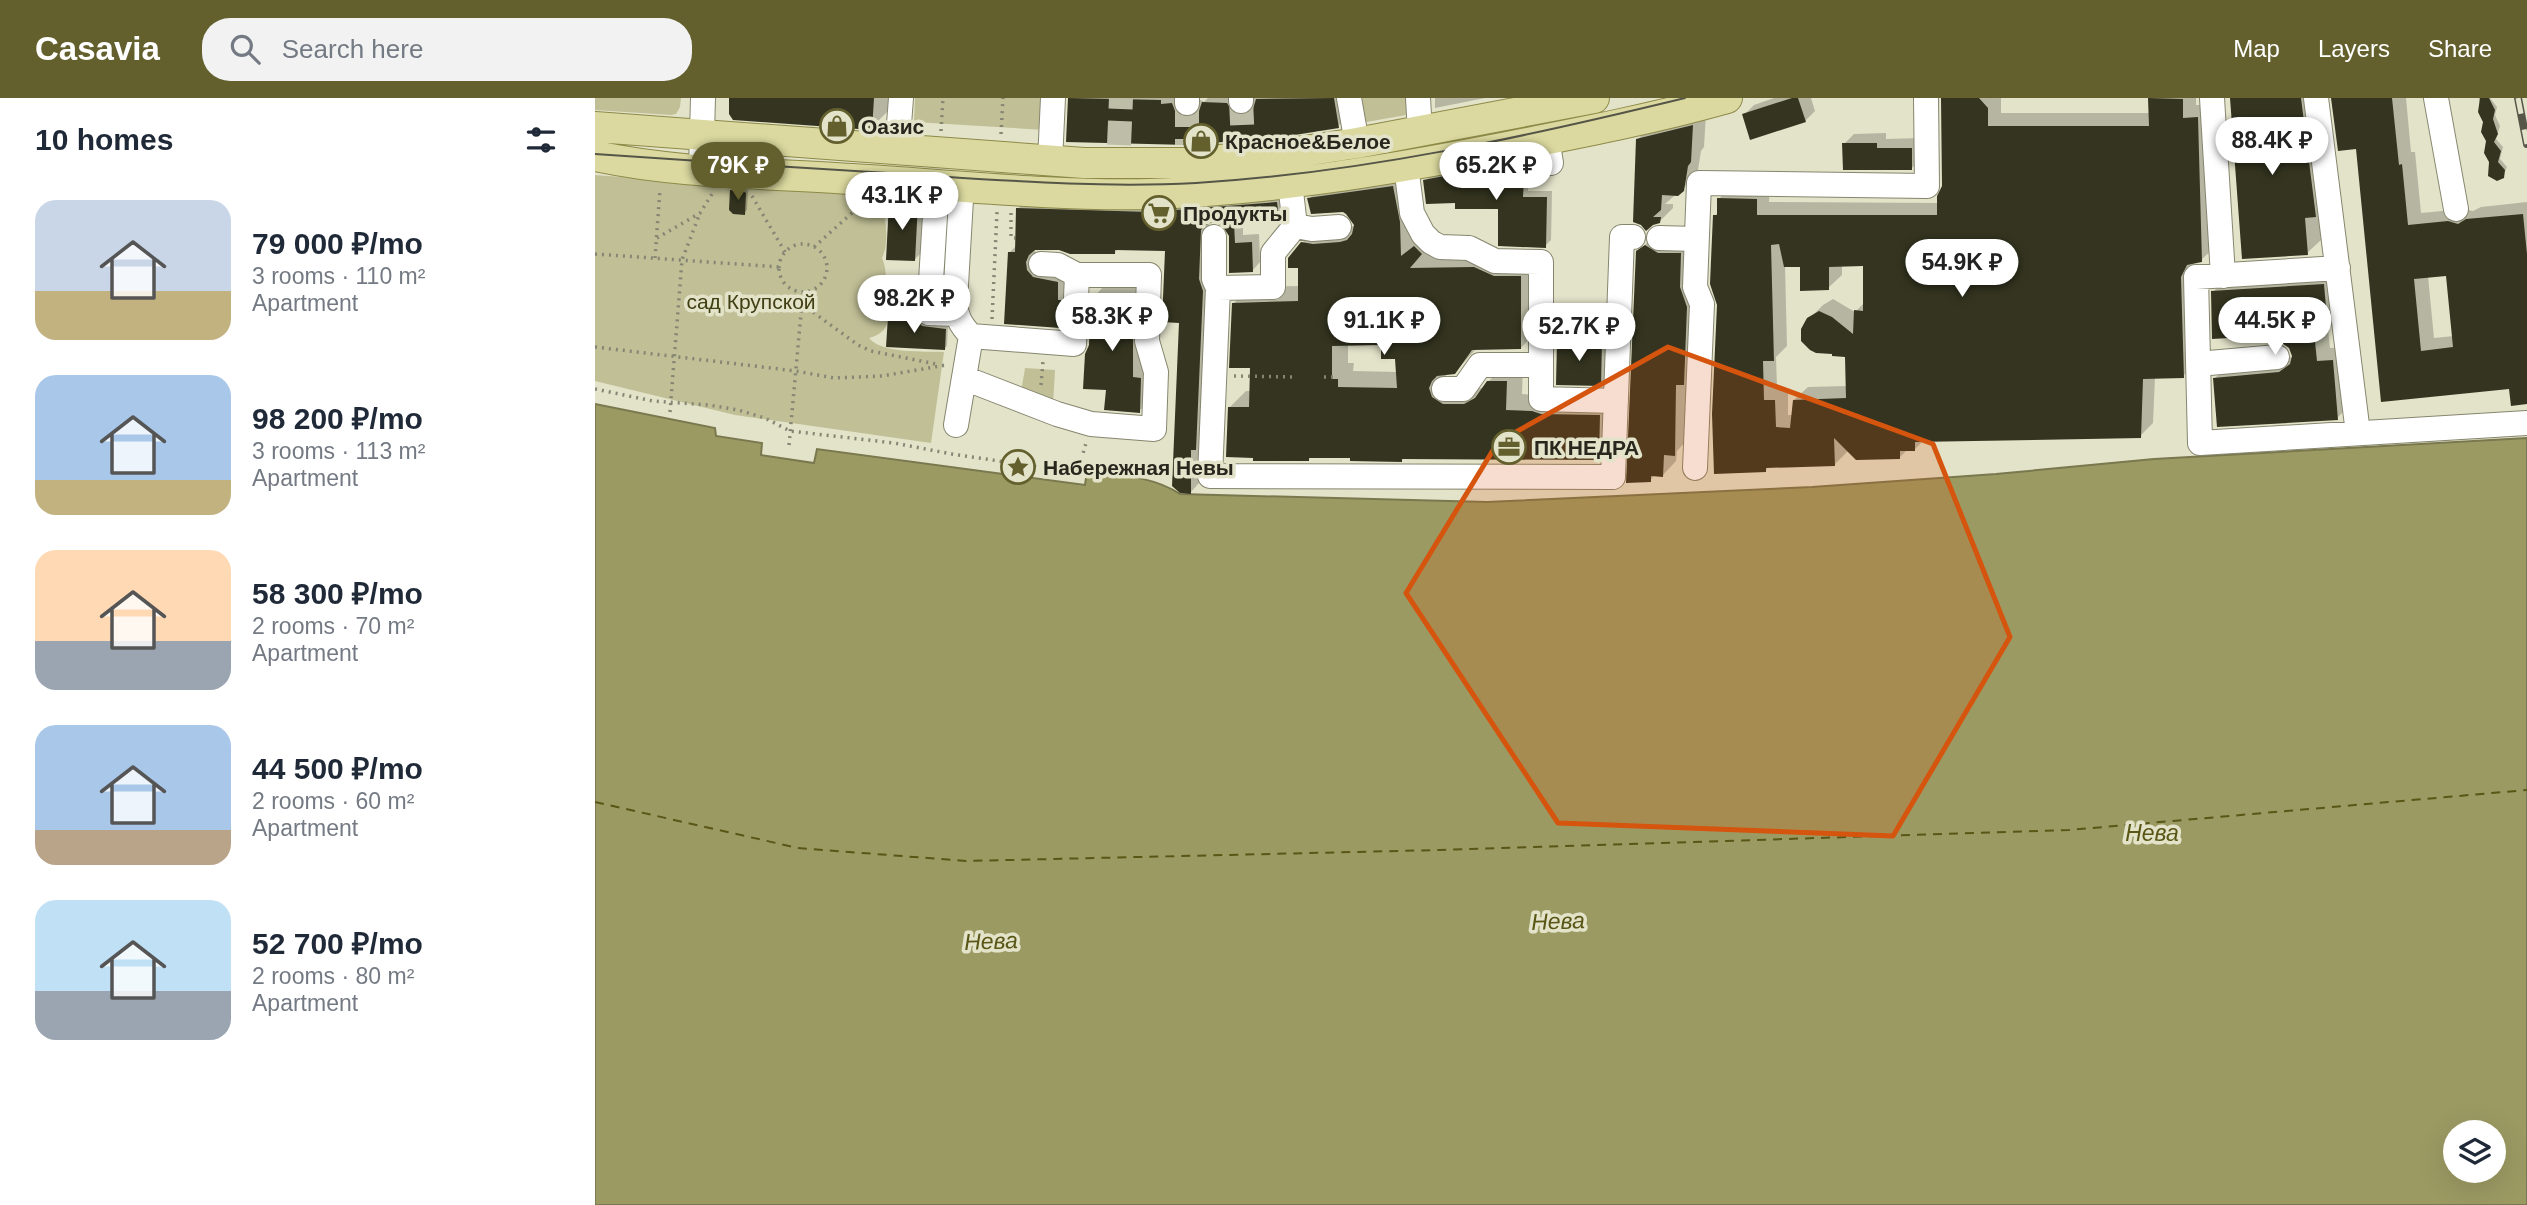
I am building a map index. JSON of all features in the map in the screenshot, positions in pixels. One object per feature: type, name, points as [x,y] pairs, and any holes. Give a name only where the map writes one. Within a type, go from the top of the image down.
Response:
[{"type":"main road","points":[[595,127],[1050,160],[1119,154],[1187,154],[1243,150],[1420,132],[1594,98]]},
{"type":"main road","points":[[595,156],[707,180],[949,192],[1144,194],[1290,183],[1406,166],[1549,151],[1718,99]]},
{"type":"street","points":[[703,98],[702,135],[707,180]]},
{"type":"street","points":[[897,150],[901,98]]},
{"type":"street","points":[[1050,160],[1053,98]]},
{"type":"street","points":[[1349,98],[1355,132]]},
{"type":"street","points":[[1418,98],[1420,132]]},
{"type":"street","points":[[1695,468],[1702,304],[1695,287],[1699,183],[1927,186],[1926,98]]},
{"type":"street","points":[[2212,98],[2223,276]]},
{"type":"street","points":[[2316,98],[2358,433]]},
{"type":"street","points":[[2436,98],[2456,209]]},
{"type":"street","points":[[1406,166],[1412,213],[1423,234],[1431,242],[1440,247],[1469,248],[1495,261],[1541,262],[1541,399],[1616,401]]},
{"type":"street","points":[[1218,288],[1273,287],[1273,253],[1295,226],[1290,183]]},
{"type":"street","points":[[949,192],[929,313],[956,314],[961,326],[981,337],[1074,344],[1077,275]]},
{"type":"street","points":[[1295,226],[1313,229],[1339,227]]},
{"type":"street","points":[[1214,237],[1214,279],[1218,288],[1210,476],[1613,477],[1622,237],[1633,237]]},
{"type":"street","points":[[1659,238],[1696,239]]},
{"type":"street","points":[[957,370],[1057,414],[1091,424],[1154,429],[1156,372],[1147,341],[1149,275],[1077,275],[1058,265],[1041,264]]},
{"type":"street","points":[[2338,268],[2196,277],[2200,443],[2527,423]]},
{"type":"street","points":[[956,425],[957,370],[981,337]]},
{"type":"street","points":[[2198,363],[2277,357]]},
{"type":"street","points":[[1444,389],[1463,389],[1480,365],[1541,365]]},
{"type":"path","points":[[940,134],[943,98]]},
{"type":"path","points":[[1000,138],[1003,98]]},
{"type":"path","points":[[670,412],[682,260],[700,213],[707,180]]},
{"type":"path","points":[[655,258],[660,189]]},
{"type":"path","points":[[751,194],[785,252]]},
{"type":"path","points":[[814,247],[866,200]]},
{"type":"path","points":[[981,337],[997,202]]},
{"type":"path","points":[[1011,204],[1011,238],[1016,238]]},
{"type":"path","points":[[657,238],[700,213]]},
{"type":"path","points":[[799,244],[814,247],[825,260],[825,276],[814,289],[803,292],[786,285],[780,276],[779,267],[785,252],[799,244]]},
{"type":"path","points":[[595,254],[779,267]]},
{"type":"path","points":[[789,445],[803,292]]},
{"type":"path","points":[[802,304],[858,345],[871,351],[957,370]]},
{"type":"path","points":[[595,347],[834,378],[957,370]]},
{"type":"path","points":[[1214,375],[1296,377]]},
{"type":"path","points":[[1324,377],[1338,377]]},
{"type":"path","points":[[595,389],[632,398],[738,410],[765,418],[790,430],[924,447],[952,454],[1072,471],[1078,471],[1091,424]]},
{"type":"highlighted area","points":[[1668,347],[1933,444],[2010,637],[1893,836],[1558,823],[1406,593],[1498,442]]},
{"type":"green space","points":[[595,98],[681,98],[676,114],[671,115],[595,110]]},
{"type":"green space","points":[[915,98],[1047,98],[1045,130],[914,122]]},
{"type":"green space","points":[[1356,98],[1407,98],[1406,115],[1361,123]]},
{"type":"green space","name":"сад Крупской","points":[[595,175],[873,196],[872,206],[884,215],[886,226],[882,258],[888,317],[884,330],[869,338],[883,347],[893,349],[944,352],[931,443],[735,415],[595,381]]},
{"type":"green space","points":[[1025,368],[1055,370],[1053,404],[1021,392]]},
{"type":"water","name":"Нева","points":[[595,404],[715,428],[716,436],[762,443],[761,455],[814,463],[817,449],[1085,485],[1087,471],[1135,477],[1158,483],[1180,494],[1487,502],[1812,487],[2154,459],[2527,438],[2527,1205],[595,1205]]},
{"type":"building","points":[[729,98],[874,98],[872,130],[733,120],[729,114]]},
{"type":"building","points":[[1068,98],[1161,100],[1161,104],[1172,103],[1175,111],[1186,118],[1199,111],[1202,102],[1227,103],[1233,113],[1242,116],[1253,109],[1256,99],[1334,98],[1339,128],[1282,137],[1189,145],[1066,142]]},
{"type":"building","points":[[1798,98],[1806,122],[1750,140],[1742,114]]},
{"type":"building","points":[[1941,98],[1979,98],[1988,108],[1988,126],[2149,126],[2148,98],[2183,99],[2183,118],[2198,117],[2202,262],[2187,265],[2181,277],[2184,378],[2143,379],[2141,438],[1915,442],[1915,451],[1900,451],[1900,459],[1856,460],[1834,438],[1835,466],[1766,468],[1766,472],[1714,474],[1712,414],[1717,305],[1710,284],[1713,215],[1717,215],[1717,198],[1757,199],[1757,215],[1937,215],[1937,196],[1942,186]],"holes":[[[1779,244],[1784,267],[1800,267],[1800,291],[1829,290],[1829,267],[1863,266],[1863,311],[1854,310],[1853,334],[1832,317],[1819,311],[1807,318],[1801,329],[1801,341],[1810,350],[1845,357],[1846,398],[1793,400],[1790,428],[1776,427],[1775,400],[1764,400],[1763,361],[1774,361],[1771,245]]]},
{"type":"building","points":[[2230,98],[2301,98],[2316,217],[2305,218],[2308,255],[2242,259]]},
{"type":"building","points":[[2331,98],[2392,98],[2408,225],[2448,221],[2458,224],[2466,219],[2523,214],[2527,254],[2527,404],[2511,406],[2509,389],[2381,402],[2356,149],[2338,151]],"holes":[[[2446,276],[2453,347],[2421,351],[2414,279]]]},
{"type":"building","points":[[2480,98],[2489,98],[2495,110],[2493,119],[2498,134],[2494,142],[2501,151],[2498,162],[2505,170],[2504,178],[2497,181],[2488,176],[2489,162],[2484,153],[2486,141],[2481,132],[2483,122],[2478,112]]},
{"type":"building","points":[[1693,125],[1691,162],[1684,191],[1678,196],[1662,195],[1661,210],[1653,217],[1661,217],[1660,223],[1646,231],[1633,222],[1636,139]]},
{"type":"building","points":[[1842,143],[1877,143],[1877,148],[1912,148],[1912,170],[1843,170]]},
{"type":"building","points":[[1525,161],[1523,197],[1547,197],[1546,248],[1498,246],[1498,209],[1455,209],[1455,203],[1426,204],[1423,180]]},
{"type":"building","points":[[1393,186],[1400,222],[1401,256],[1414,246],[1422,254],[1410,268],[1474,267],[1494,276],[1521,276],[1521,349],[1472,350],[1455,374],[1437,376],[1432,381],[1429,388],[1432,397],[1443,404],[1464,404],[1475,398],[1487,381],[1507,381],[1506,410],[1541,414],[1600,415],[1599,460],[1402,459],[1402,462],[1309,458],[1309,461],[1253,461],[1253,458],[1226,457],[1228,407],[1249,407],[1250,368],[1229,368],[1232,303],[1298,301],[1298,268],[1288,268],[1288,258],[1301,242],[1340,242],[1347,240],[1352,234],[1354,225],[1346,214],[1311,214],[1307,198]],"holes":[[[1381,345],[1381,359],[1395,359],[1397,388],[1338,387],[1338,379],[1332,379],[1332,346]]]},
{"type":"building","points":[[730,190],[746,193],[745,215],[733,214],[729,210]]},
{"type":"building","points":[[889,202],[918,203],[915,261],[886,260]]},
{"type":"building","points":[[1277,202],[1279,218],[1234,223],[1235,243],[1252,242],[1253,272],[1229,273],[1229,236],[1222,225],[1213,222],[1201,230],[1199,279],[1203,291],[1196,450],[1191,450],[1191,494],[1180,493],[1172,486],[1179,323],[1162,322],[1165,251],[1115,250],[1115,254],[1070,254],[1059,250],[1035,250],[1026,262],[1027,270],[1033,277],[1058,282],[1058,300],[1061,300],[1060,328],[1004,324],[1008,252],[1015,252],[1016,208],[1150,212]]},
{"type":"building","points":[[1645,245],[1658,253],[1681,253],[1680,287],[1687,307],[1684,385],[1676,385],[1675,456],[1664,455],[1663,477],[1651,476],[1651,482],[1626,483],[1636,251]]},
{"type":"building","points":[[2324,284],[2328,331],[2314,332],[2317,361],[2333,360],[2338,420],[2217,427],[2213,378],[2279,372],[2290,364],[2292,356],[2289,348],[2282,343],[2281,335],[2212,339],[2211,291]]},
{"type":"building","points":[[1095,294],[1125,295],[1133,302],[1133,377],[1141,378],[1140,413],[1104,410],[1106,390],[1083,389],[1085,354],[1089,345],[1091,297]]},
{"type":"building","points":[[888,316],[915,318],[922,326],[946,329],[945,350],[886,347]]},
{"type":"building","points":[[1557,341],[1602,341],[1601,386],[1556,385]]},
{"type":"ferry route","points":[[595,802],[798,848],[966,861],[1440,850],[2069,830],[2527,790]]},
{"type":"tunnel","points":[[1119,145],[1121,98]]},
{"type":"tunnel","points":[[1241,101],[1243,142]]},
{"type":"tunnel","points":[[1187,103],[1187,145]]},
{"type":"tram line","points":[[595,154],[1023,181],[1127,185],[1196,183],[1381,162],[1503,139],[1685,98]]},
{"type":"railway","points":[[2518,98],[2527,144]]},
{"type":"place","name":"Оазис","points":[[837,126]]},
{"type":"place","name":"Красное&Белое","points":[[1201,141]]},
{"type":"place","name":"Продукты","points":[[1159,213]]},
{"type":"place","name":"ПК НЕДРА","points":[[1509,447]]},
{"type":"place","name":"Набережная Невы","points":[[1018,467]]}]
